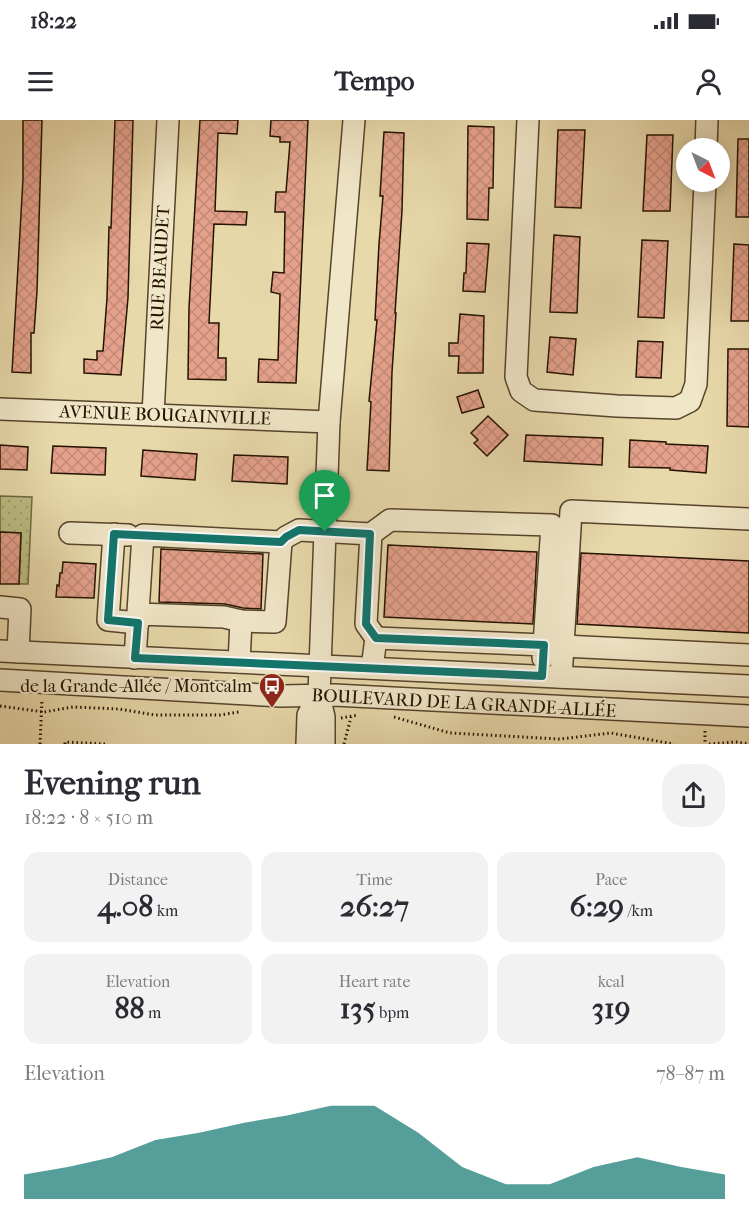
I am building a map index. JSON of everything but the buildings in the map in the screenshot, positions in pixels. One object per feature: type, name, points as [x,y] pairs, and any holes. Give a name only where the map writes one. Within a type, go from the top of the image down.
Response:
[{"type":"street","name":"RUE BEAUDET","points":[[153,415],[168,120]]},
{"type":"street","points":[[324,744],[324,717],[319,695],[329,422],[354,120]]},
{"type":"street","points":[[528,120],[516,377],[521,391],[534,400],[676,408],[690,401],[696,384],[705,192]]},
{"type":"street","points":[[706,138],[707,120]]},
{"type":"street","name":"AVENUE BOUGAINVILLE","points":[[0,409],[329,422]]},
{"type":"street","points":[[551,677],[571,511],[749,519]]},
{"type":"street","points":[[114,534],[108,620],[224,617],[241,621],[275,622],[281,542],[299,530],[370,534],[390,520],[552,525],[554,645]]},
{"type":"street","points":[[70,533],[281,542]]},
{"type":"street","points":[[370,534],[366,624],[376,638],[372,668]]},
{"type":"street","points":[[135,658],[143,535]]},
{"type":"street","points":[[0,608],[20,609],[9,652]]},
{"type":"street","points":[[239,662],[241,621]]},
{"type":"street","points":[[376,638],[749,655]]},
{"type":"street","name":"BOULEVARD DE LA GRANDE-ALLÉE","points":[[9,652],[749,686]]},
{"type":"street","name":"BOULEVARD DE LA GRANDE-ALLÉE","points":[[0,680],[281,696],[319,695],[749,716]]},
{"type":"street","points":[[307,744],[308,715],[319,695]]},
{"type":"path","points":[[40,744],[43,692]]},
{"type":"path","points":[[0,706],[41,711],[73,707],[119,709],[155,715],[220,715],[247,711]]},
{"type":"path","name":"BOULEVARD DE LA GRANDE-ALLÉE","points":[[333,717],[365,714]]},
{"type":"path","name":"BOULEVARD DE LA GRANDE-ALLÉE","points":[[389,716],[450,733],[560,739],[611,733],[674,744]]},
{"type":"path","points":[[344,744],[351,717]]},
{"type":"path","points":[[65,744],[65,742],[105,744]]},
{"type":"path","points":[[709,744],[736,742],[749,744]]},
{"type":"green space","points":[[0,496],[32,497],[28,584],[19,584],[21,533],[0,532]]},
{"type":"place","name":"de la Grande-Allée / Montcalm","points":[[272,709]]},
{"type":"route","points":[[299,530],[325,532],[370,534],[366,624],[376,638],[544,645],[542,676],[135,658],[138,623],[108,620],[114,534],[281,542],[299,530]]}]
